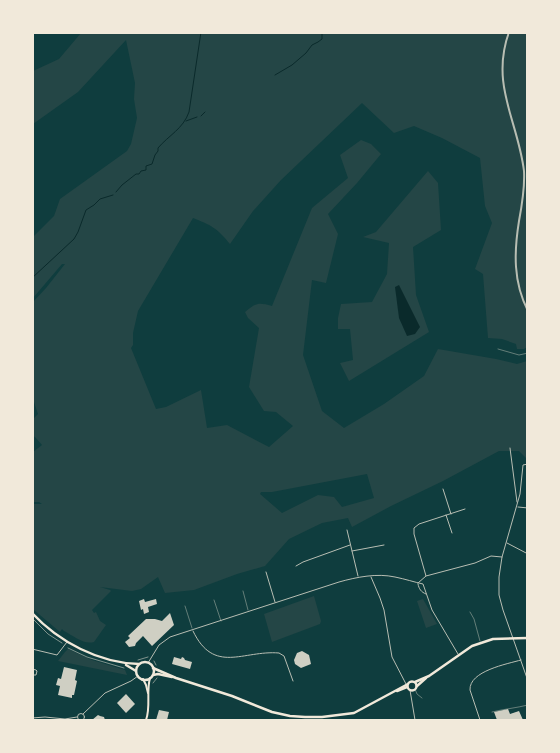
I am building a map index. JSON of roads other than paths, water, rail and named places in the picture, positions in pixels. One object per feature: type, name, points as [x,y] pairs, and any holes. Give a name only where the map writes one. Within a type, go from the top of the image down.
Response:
[{"type":"main road","points":[[32,613],[68,642],[90,653],[131,667],[143,679],[148,696]]},
{"type":"main road","points":[[416,688],[458,655],[480,642],[493,639],[528,638]]},
{"type":"main road","points":[[120,662],[148,663],[153,668],[176,678]]},
{"type":"main road","points":[[136,671],[139,664]]},
{"type":"main road","points":[[146,720],[149,684],[153,668]]},
{"type":"main road","points":[[143,679],[158,674],[176,678],[232,696],[272,712],[305,718],[354,713],[408,686],[410,682],[415,682],[429,676]]},
{"type":"main road","points":[[415,682],[416,688]]},
{"type":"main road","points":[[408,686],[416,688]]},
{"type":"street","points":[[509,32],[503,57],[502,77],[505,97],[524,172],[524,192],[515,259],[516,276],[524,304],[528,311]]},
{"type":"street","points":[[510,448],[517,507],[502,557],[499,594],[509,632],[513,638],[528,681]]},
{"type":"street","points":[[517,503],[524,465],[528,464]]},
{"type":"street","points":[[443,489],[451,514]]},
{"type":"street","points":[[517,507],[528,508]]},
{"type":"street","points":[[426,576],[414,528],[419,524],[465,510]]},
{"type":"street","points":[[446,515],[452,534]]},
{"type":"street","points":[[347,530],[358,577]]},
{"type":"street","points":[[507,543],[528,554]]},
{"type":"street","points":[[352,551],[384,545]]},
{"type":"street","points":[[296,566],[350,546]]},
{"type":"street","points":[[418,583],[426,576],[464,566],[491,556],[502,557]]},
{"type":"street","points":[[266,572],[275,603]]},
{"type":"street","points":[[371,576],[384,610],[392,657],[408,686],[415,720]]},
{"type":"street","points":[[148,663],[159,645],[170,637],[339,582],[371,576],[393,576],[423,584],[432,610],[458,655]]},
{"type":"street","points":[[418,583],[419,588],[426,594]]},
{"type":"street","points":[[193,630],[203,648],[218,657],[228,658],[279,653],[284,656],[293,681]]},
{"type":"street","points":[[32,649],[58,655],[68,642]]},
{"type":"street","points":[[480,720],[470,685],[479,674],[521,660]]},
{"type":"street","points":[[32,669],[36,670],[37,673],[32,675]]},
{"type":"street","points":[[32,718],[64,719],[77,717],[80,713],[83,714],[105,693],[138,676]]},
{"type":"street","points":[[77,717],[79,720],[83,720],[83,714]]},
{"type":"lane","points":[[498,349],[520,355],[528,353]]},
{"type":"lane","points":[[243,591],[249,612]]},
{"type":"lane","points":[[214,600],[221,621]]},
{"type":"lane","points":[[184,606],[193,630]]},
{"type":"lane","points":[[470,612],[474,619],[480,642]]},
{"type":"lane","points":[[416,688],[417,694],[422,698]]},
{"type":"lane","points":[[492,712],[528,705]]},
{"type":"waterway","points":[[116,192],[136,174],[146,170],[146,166],[152,164],[158,148],[186,118],[189,112],[201,32]]},
{"type":"waterway","points":[[275,75],[292,65],[312,45],[322,39],[322,32]]},
{"type":"waterway","points":[[201,116],[205,112]]},
{"type":"waterway","points":[[186,121],[197,117]]},
{"type":"waterway","points":[[32,278],[74,239],[86,210],[100,199],[113,195]]}]
